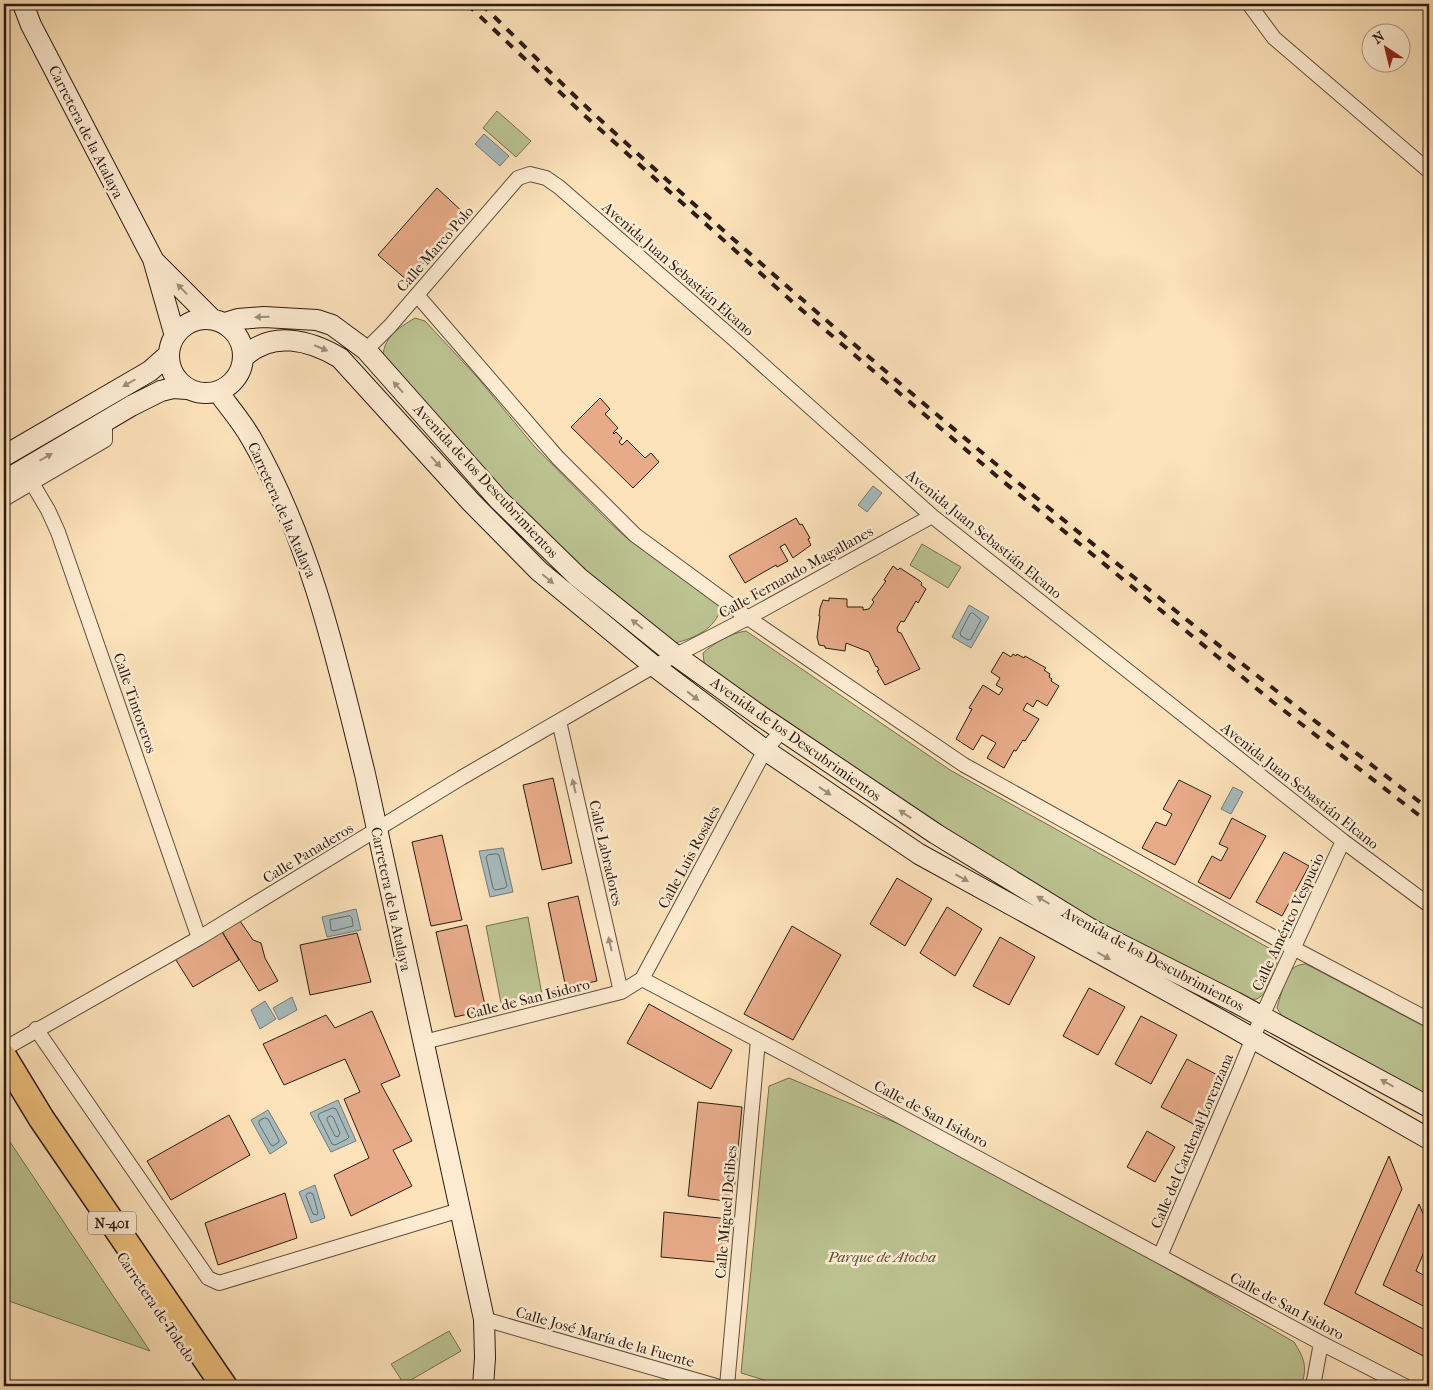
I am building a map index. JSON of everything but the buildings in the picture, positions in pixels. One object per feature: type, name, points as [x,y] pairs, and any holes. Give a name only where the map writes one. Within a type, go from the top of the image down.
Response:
[{"type":"highway","name":"N-401","points":[[4,1057],[41,1118],[224,1386]]},
{"type":"highway","name":"Carretera de Toledo","points":[[4,1078],[31,1124],[210,1386]]},
{"type":"street","name":"Carretera de la Atalaya","points":[[23,4],[30,24],[153,259],[175,336]]},
{"type":"street","points":[[1249,4],[1274,38],[1429,171]]},
{"type":"street","name":"Calle Marco Polo","points":[[366,350],[417,295],[518,178],[530,174]]},
{"type":"street","name":"Avenida Juan Sebastián Elcano","points":[[530,174],[546,178],[586,210],[932,516],[1343,841],[1429,906]]},
{"type":"street","name":"Carretera de la Atalaya","points":[[153,259],[218,321]]},
{"type":"street","points":[[417,295],[558,458],[635,535],[748,618],[964,765],[1293,948],[1429,1020]]},
{"type":"street","name":"Avenida de los Descubrimientos","points":[[218,321],[264,317],[317,320],[332,325],[366,350],[499,500],[578,577],[676,655],[782,731],[936,834],[1094,931],[1262,1016],[1429,1107]]},
{"type":"street","points":[[201,319],[218,321],[238,336],[244,357],[242,367],[238,376],[225,388],[207,394],[197,393],[187,389],[178,382],[172,373],[168,355],[170,346],[182,328],[191,322],[201,319]]},
{"type":"street","name":"Avenida de los Descubrimientos","points":[[244,357],[252,349],[262,344],[275,341],[302,341],[340,358],[471,502],[539,571],[654,666],[765,750],[919,854],[1253,1038],[1429,1139]]},
{"type":"street","points":[[4,456],[150,371],[168,355]]},
{"type":"street","points":[[4,481],[130,406],[173,388],[187,389]]},
{"type":"street","name":"Carretera de la Atalaya","points":[[225,388],[244,427],[265,463],[318,592],[348,707],[424,1042],[484,1319],[485,1358],[483,1386]]},
{"type":"street","points":[[4,499],[104,440],[104,423]]},
{"type":"street","name":"Calle Tintoreros","points":[[32,483],[58,532],[199,938]]},
{"type":"street","name":"Calle Fernando Magallanes","points":[[654,666],[748,618],[932,516]]},
{"type":"street","name":"Calle Panaderos","points":[[4,1049],[36,1029],[199,938],[461,778],[654,666]]},
{"type":"street","name":"Calle Labradores","points":[[559,721],[621,992]]},
{"type":"street","name":"Calle Luis Rosales","points":[[642,979],[765,750],[782,731]]},
{"type":"street","name":"Calle Américo Vespucio","points":[[1253,1038],[1343,841]]},
{"type":"street","name":"Calle de San Isidoro","points":[[424,1042],[621,992],[642,979],[1321,1343],[1405,1386]]},
{"type":"street","points":[[36,1029],[208,1278],[219,1283],[460,1210]]},
{"type":"street","name":"Calle del Cardenal Lorenzana","points":[[1160,1256],[1253,1038]]},
{"type":"street","name":"Calle Miguel Delibes","points":[[727,1386],[758,1040]]},
{"type":"street","name":"Calle José María de la Fuente","points":[[484,1319],[716,1386]]},
{"type":"street","points":[[1312,1386],[1321,1343]]},
{"type":"green space","points":[[497,111],[531,141],[516,157],[483,128]]},
{"type":"green space","points":[[415,318],[425,321],[477,377],[534,446],[609,522],[628,539],[716,601],[721,608],[714,622],[709,627],[697,635],[675,643],[589,578],[525,516],[383,360],[385,346],[392,334]]},
{"type":"green space","points":[[922,544],[961,567],[948,588],[910,565]]},
{"type":"green space","points":[[746,631],[950,770],[1276,952],[1279,957],[1264,994],[1257,999],[1246,1000],[1087,915],[942,830],[708,669],[704,662],[703,653],[723,639]]},
{"type":"green space","points":[[528,917],[542,995],[501,1003],[486,926]]},
{"type":"green space","points":[[1306,964],[1429,1029],[1429,1099],[1285,1021],[1277,1008],[1285,983],[1293,969]]},
{"type":"green space","name":"Parque de Atocha","points":[[789,1078],[968,1153],[1294,1342],[1304,1363],[1301,1386],[784,1386],[741,1373],[769,1086]]},
{"type":"green space","points":[[4,1133],[150,1351],[6,1300],[4,1296]]},
{"type":"green space","points":[[449,1331],[461,1351],[404,1384],[391,1364]]},
{"type":"water","points":[[484,134],[509,156],[500,166],[475,144]]},
{"type":"water","points":[[873,486],[882,493],[867,512],[858,505]]},
{"type":"water","points":[[969,605],[989,617],[971,648],[952,637]]},
{"type":"water","points":[[1233,787],[1243,792],[1231,814],[1221,809]]},
{"type":"water","points":[[503,848],[513,892],[490,897],[479,851]]},
{"type":"water","points":[[356,909],[361,930],[327,937],[322,917]]},
{"type":"water","points":[[292,997],[297,1010],[279,1020],[273,1008]]},
{"type":"water","points":[[265,1001],[276,1019],[260,1029],[251,1010]]},
{"type":"water","points":[[338,1100],[356,1141],[331,1152],[310,1113]]},
{"type":"water","points":[[268,1110],[287,1143],[270,1154],[251,1120]]},
{"type":"water","points":[[315,1185],[325,1218],[311,1223],[299,1192]]},
{"type":"railway","points":[[467,4],[584,115],[796,305],[999,478],[1273,702],[1429,823]]},
{"type":"railway","points":[[481,4],[593,113],[899,383],[1109,557],[1321,726],[1429,809]]}]
